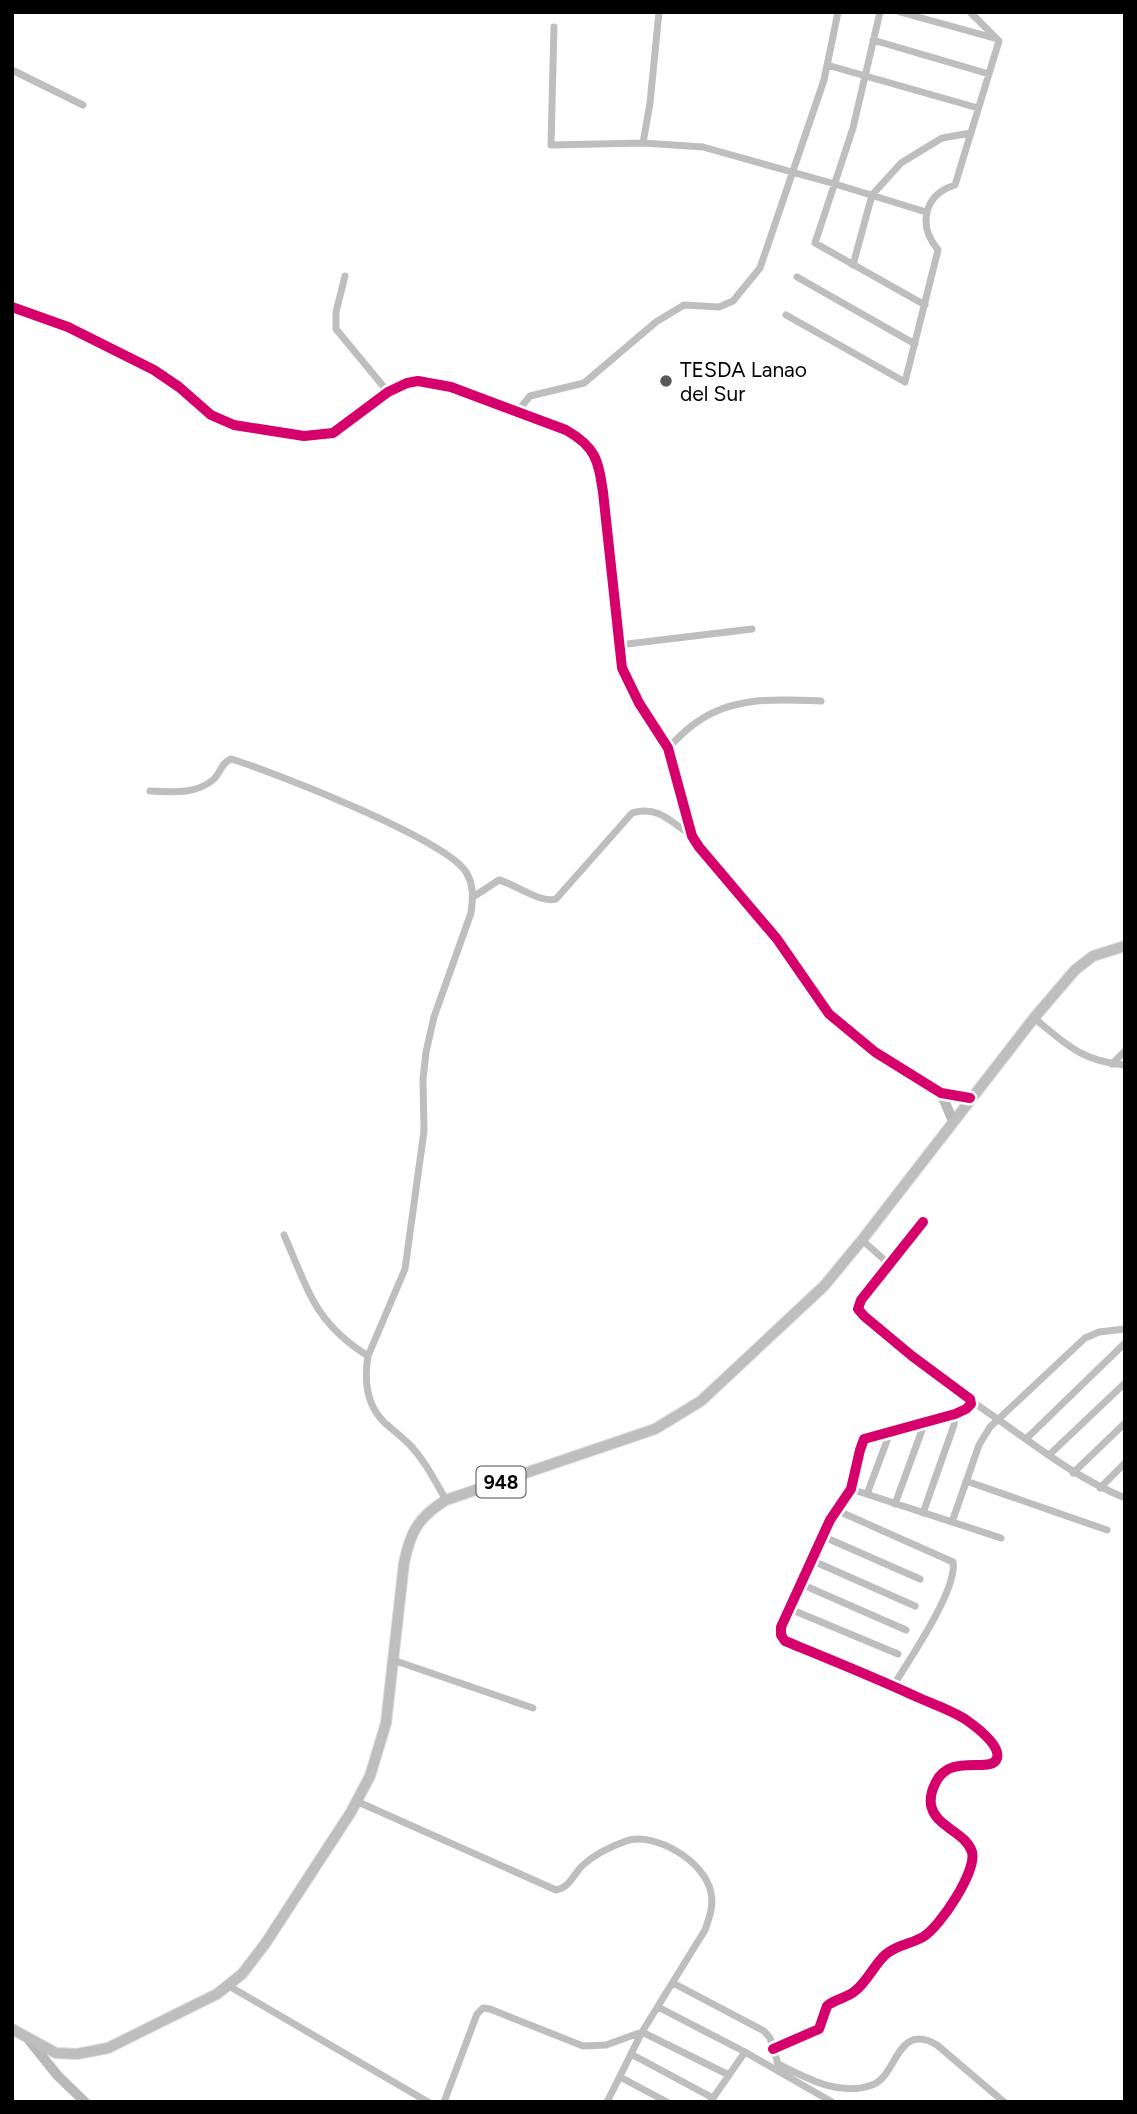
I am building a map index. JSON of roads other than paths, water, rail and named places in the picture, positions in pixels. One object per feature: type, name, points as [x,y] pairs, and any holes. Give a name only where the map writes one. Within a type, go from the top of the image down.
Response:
[{"type":"main road","name":"948","points":[[12,2029],[55,2053],[77,2054],[108,2048],[229,1986],[265,1944],[370,1776],[386,1723],[409,1540],[425,1516],[446,1500],[655,1429],[710,1393],[814,1296],[862,1241],[971,1098],[1075,970],[1093,956],[1125,946]]},
{"type":"street","points":[[643,143],[659,12]]},
{"type":"street","points":[[517,412],[530,396],[583,383],[656,322],[684,305],[719,307],[733,302],[760,268],[827,65],[838,12]]},
{"type":"street","points":[[880,12],[853,128],[815,243],[925,305]]},
{"type":"street","points":[[900,12],[997,38]]},
{"type":"street","points":[[786,315],[905,382],[938,250],[927,233],[926,212],[937,194],[955,185],[999,41],[970,12]]},
{"type":"street","points":[[554,27],[551,145],[643,143],[704,147],[926,212]]},
{"type":"street","points":[[873,40],[989,74]]},
{"type":"street","points":[[827,65],[978,108]]},
{"type":"street","points":[[12,70],[83,104]]},
{"type":"street","points":[[853,265],[872,195],[901,163],[942,138],[971,133]]},
{"type":"street","points":[[345,276],[336,312],[336,329],[388,392]]},
{"type":"street","points":[[797,276],[915,344]]},
{"type":"street","points":[[12,307],[68,327],[154,370],[179,387],[211,415],[234,425],[292,435],[319,436],[333,433],[388,392],[407,383],[428,382],[451,387],[566,430],[581,439],[595,457],[603,492],[622,667],[628,683],[668,748],[692,835],[699,847],[777,939],[829,1014],[875,1052],[941,1093],[971,1098]]},
{"type":"street","points":[[619,645],[752,629]]},
{"type":"street","points":[[668,748],[697,722],[721,709],[753,701],[821,701]]},
{"type":"street","points":[[150,791],[184,792],[214,779],[225,761],[231,759],[249,764],[344,803],[440,850],[455,860],[471,883],[474,897],[434,1017],[426,1052],[423,1144],[405,1269],[368,1356],[366,1372],[371,1405],[382,1420],[409,1443],[446,1500]]},
{"type":"street","points":[[474,897],[499,880],[509,882],[545,900],[556,899],[632,813],[645,809],[653,810],[692,835]]},
{"type":"street","points":[[1034,1018],[1079,1053],[1093,1060],[1125,1065]]},
{"type":"street","points":[[1112,1064],[1125,1051]]},
{"type":"street","points":[[941,1093],[953,1121]]},
{"type":"street","points":[[923,1222],[859,1303],[860,1313],[971,1401],[1073,1473],[1100,1488],[1125,1497]]},
{"type":"street","points":[[284,1235],[321,1316],[346,1341],[368,1356]]},
{"type":"street","points":[[862,1241],[890,1264]]},
{"type":"street","points":[[952,1522],[984,1434],[1085,1338],[1099,1332],[1125,1329]]},
{"type":"street","points":[[1026,1438],[1125,1343]]},
{"type":"street","points":[[1049,1455],[1125,1383]]},
{"type":"street","points":[[773,2049],[819,2029],[827,2006],[855,1991],[887,1954],[922,1938],[936,1926],[971,1868],[971,1849],[937,1818],[931,1799],[933,1788],[943,1771],[958,1765],[992,1764],[997,1759],[996,1748],[989,1739],[963,1717],[785,1641],[781,1631],[822,1536],[851,1489],[864,1439],[955,1414],[966,1409],[971,1401]]},
{"type":"street","points":[[923,1513],[954,1425],[955,1414]]},
{"type":"street","points":[[895,1504],[925,1422]]},
{"type":"street","points":[[1073,1473],[1125,1423]]},
{"type":"street","points":[[867,1494],[891,1430]]},
{"type":"street","points":[[1100,1488],[1125,1463]]},
{"type":"street","points":[[966,1481],[1107,1530]]},
{"type":"street","points":[[851,1489],[1001,1538]]},
{"type":"street","points":[[836,1510],[951,1560],[954,1565],[953,1574],[934,1619],[893,1686]]},
{"type":"street","points":[[822,1536],[920,1579]]},
{"type":"street","points":[[811,1560],[915,1606]]},
{"type":"street","points":[[801,1584],[906,1630]]},
{"type":"street","points":[[790,1609],[898,1654]]},
{"type":"street","points":[[393,1660],[533,1708]]},
{"type":"street","points":[[356,1801],[556,1890],[567,1886],[578,1870],[590,1860],[624,1841],[648,1840],[681,1853],[695,1864],[706,1879],[711,1892],[712,1904],[705,1930],[642,2032],[608,2101]]},
{"type":"street","points":[[673,1983],[764,2031],[779,2068],[832,2102]]},
{"type":"street","points":[[229,1986],[428,2102]]},
{"type":"street","points":[[658,2007],[779,2068],[826,2086],[864,2087],[881,2080],[903,2047],[917,2039],[925,2039],[937,2045],[1004,2102]]},
{"type":"street","points":[[444,2102],[481,2009],[490,2009],[583,2046],[606,2045],[642,2032],[729,2075]]},
{"type":"street","points":[[29,2040],[58,2076],[85,2102]]},
{"type":"street","points":[[631,2054],[711,2100],[745,2052]]},
{"type":"street","points":[[620,2077],[667,2102]]},
{"type":"place","name":"TESDA Lanao del Sur","points":[[666,381]]}]
